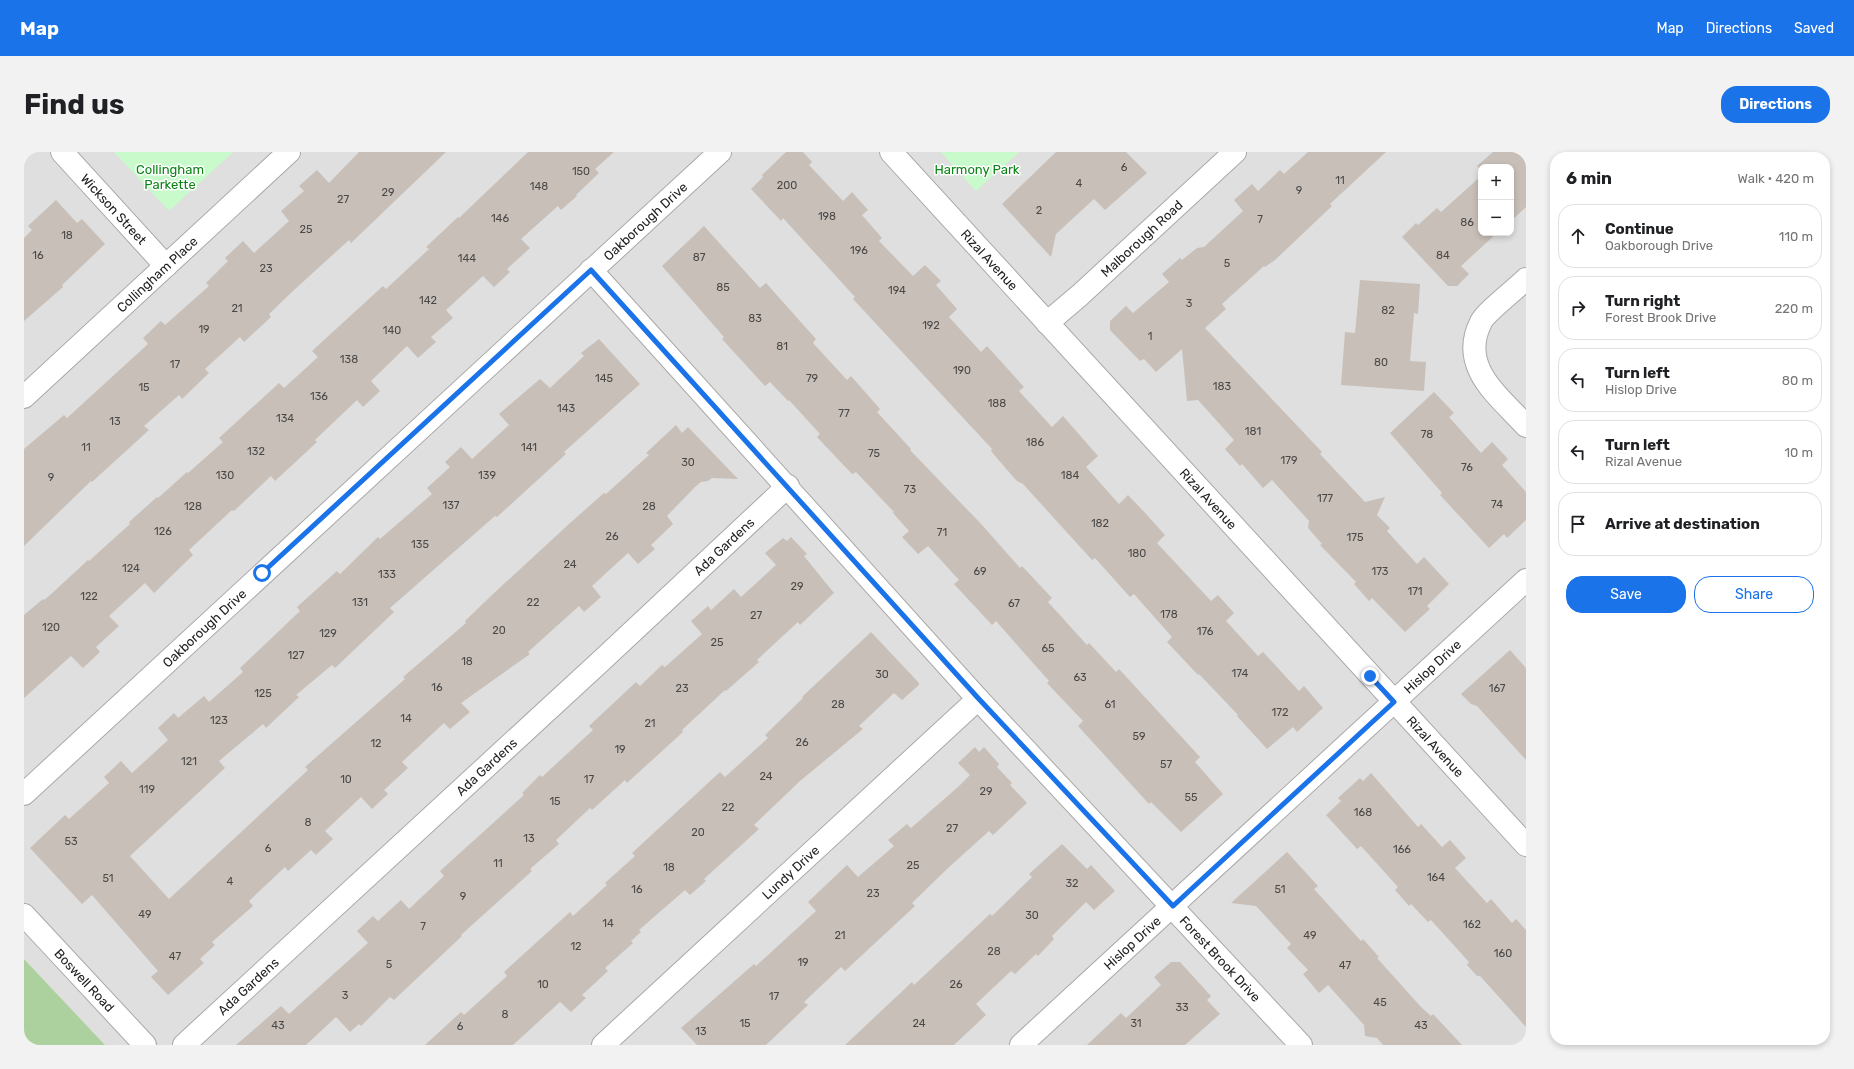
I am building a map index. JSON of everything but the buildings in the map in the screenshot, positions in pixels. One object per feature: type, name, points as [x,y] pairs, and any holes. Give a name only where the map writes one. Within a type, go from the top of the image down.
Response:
[{"type":"street","name":"Wickson Street","points":[[62,152],[166,266]]},
{"type":"street","name":"Collingham Place","points":[[24,397],[289,152]]},
{"type":"street","name":"Oakborough Drive","points":[[24,794],[720,152]]},
{"type":"street","name":"Rizal Avenue","points":[[892,152],[1526,845]]},
{"type":"street","name":"Malborough Road","points":[[1047,323],[1080,295],[1235,152]]},
{"type":"street","name":"Forest Brook Drive","points":[[591,270],[788,486],[978,698],[1301,1045]]},
{"type":"street","points":[[1526,279],[1481,321],[1474,344],[1475,361],[1481,377],[1526,426]]},
{"type":"street","name":"Ada Gardens","points":[[184,1045],[788,486]]},
{"type":"street","name":"Hislop Drive","points":[[1021,1045],[1526,580]]},
{"type":"street","name":"Lundy Drive","points":[[603,1045],[978,698]]},
{"type":"street","name":"Boswell Road","points":[[24,915],[145,1045]]},
{"type":"shaded area","points":[[24,152],[1526,152],[1526,1045],[105,1045],[24,959]]},
{"type":"green space","name":"Collingham Parkette","points":[[114,152],[233,152],[169,211]]},
{"type":"green space","name":"Harmony Park","points":[[941,152],[1019,152],[976,191]]},
{"type":"green space","points":[[24,959],[105,1045],[24,1045]]},
{"type":"route","points":[[262,573],[591,270],[788,486],[978,698],[1173,906],[1394,702],[1370,676]]}]
